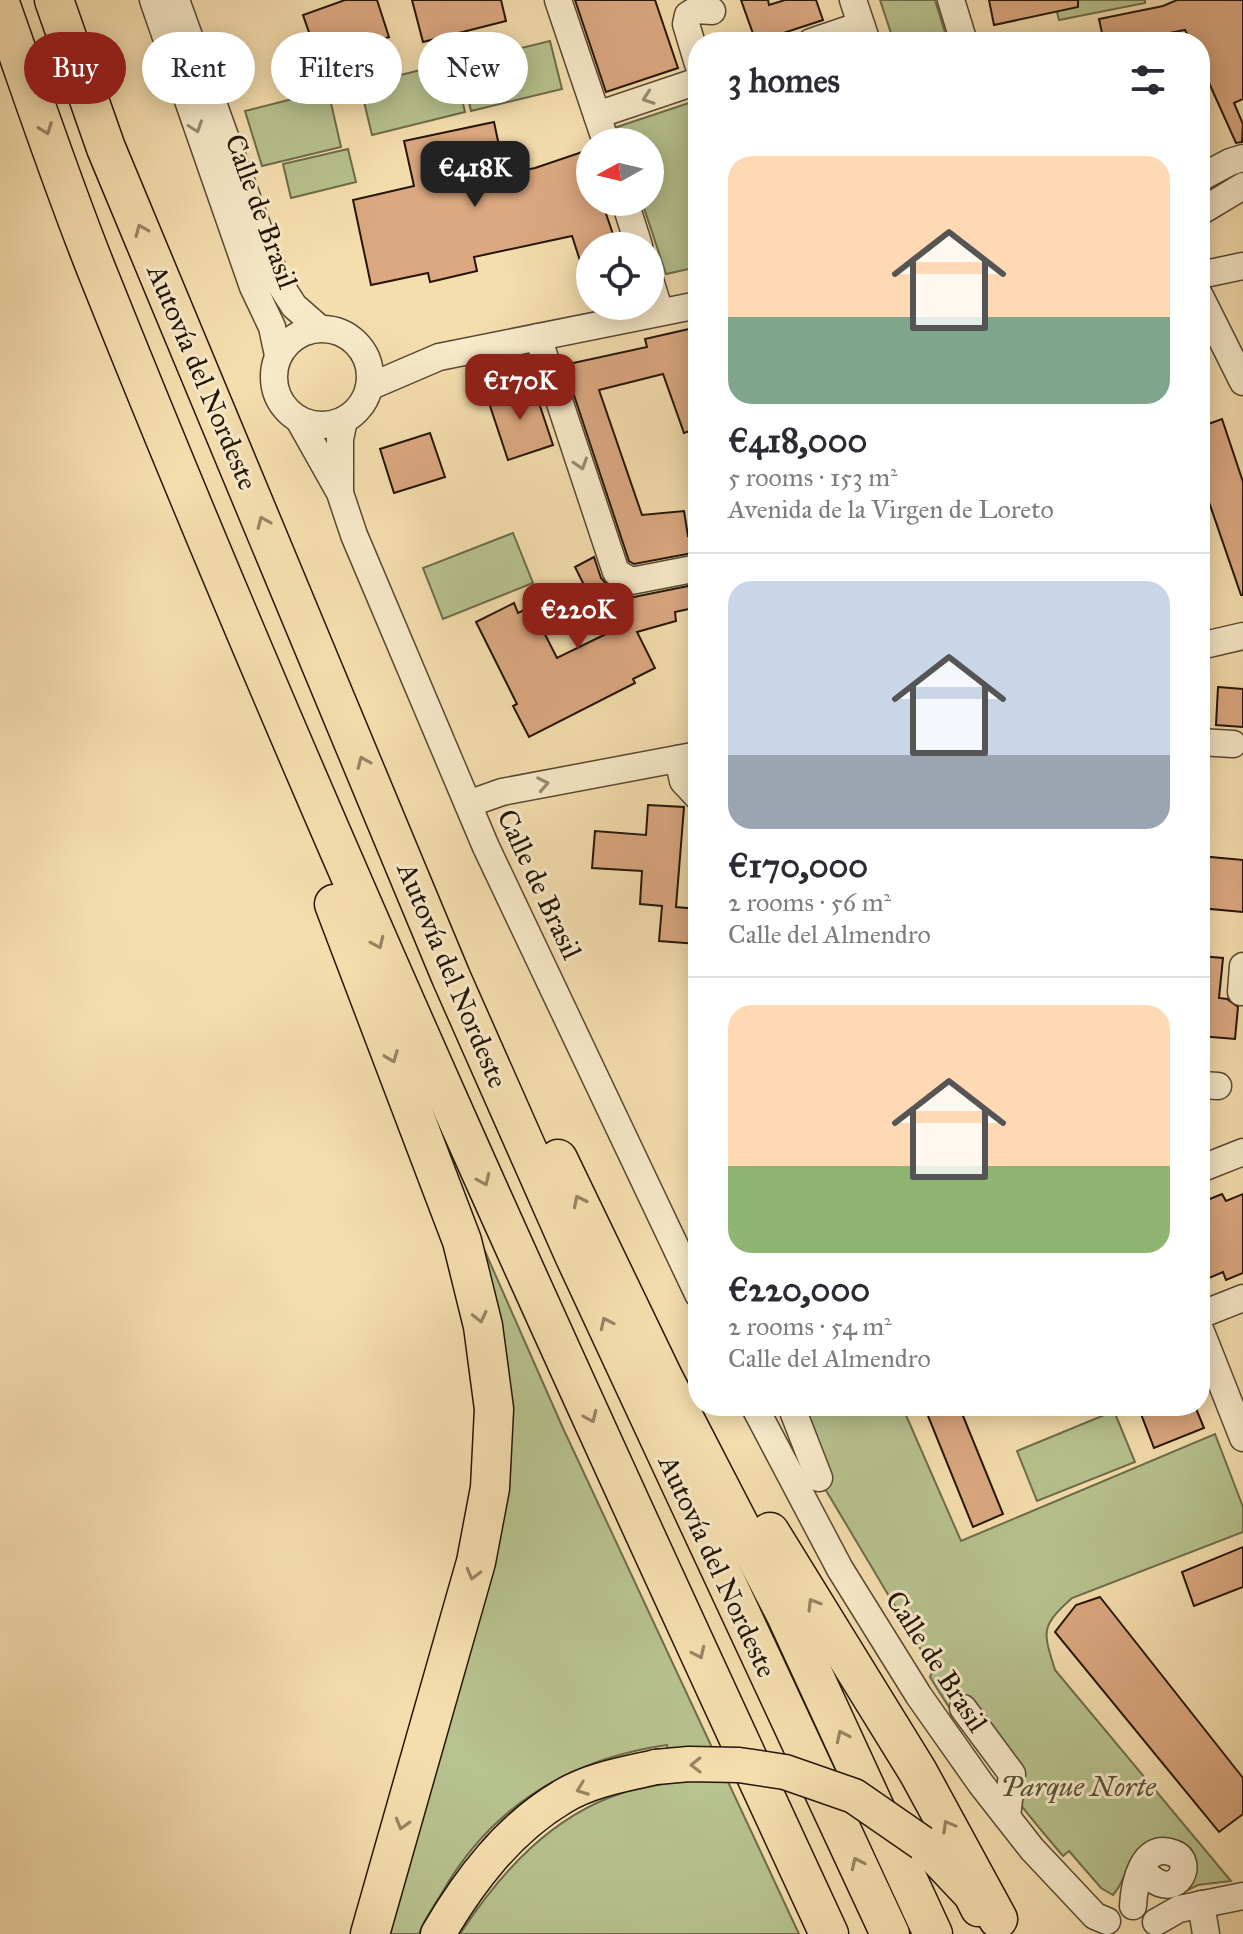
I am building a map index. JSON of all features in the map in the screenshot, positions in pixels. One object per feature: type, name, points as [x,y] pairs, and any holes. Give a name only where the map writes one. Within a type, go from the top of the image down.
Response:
[{"type":"highway","name":"Autovía del Nordeste","points":[[54,0],[106,148],[451,977],[574,1255],[890,1934]]},
{"type":"highway","name":"Autovía del Nordeste","points":[[0,3],[99,277],[365,914],[688,1631],[829,1934]]},
{"type":"highway","points":[[99,277],[165,493],[338,912],[462,1241],[483,1326],[494,1409],[490,1488],[479,1547],[370,1934]]},
{"type":"highway","points":[[393,834],[600,1243],[664,1379],[786,1615],[933,1934]]},
{"type":"highway","points":[[600,1243],[688,1392]]},
{"type":"highway","points":[[702,1416],[817,1610],[918,1772],[992,1921]]},
{"type":"main road","points":[[438,1934],[487,1862],[530,1821],[563,1796],[616,1775],[689,1764],[739,1765],[785,1772],[854,1796],[922,1843],[992,1921]]},
{"type":"street","name":"Calle de Brasil","points":[[153,0],[253,287],[272,327],[278,355]]},
{"type":"street","name":"Calle de Brasil","points":[[176,0],[276,278],[294,306],[319,328]]},
{"type":"street","points":[[558,0],[601,128]]},
{"type":"street","points":[[951,0],[961,32]]},
{"type":"street","points":[[688,32],[688,15],[696,10],[712,11]]},
{"type":"street","points":[[836,32],[860,22]]},
{"type":"street","points":[[597,115],[688,84]]},
{"type":"street","points":[[1210,173],[1243,158]]},
{"type":"street","points":[[1210,207],[1243,186]]},
{"type":"street","points":[[1210,282],[1243,266]]},
{"type":"street","points":[[664,312],[688,310]]},
{"type":"street","points":[[364,352],[387,357],[439,357],[621,320]]},
{"type":"street","points":[[319,328],[345,334],[364,352],[370,369],[364,401],[344,420],[329,425],[314,425],[299,420],[278,399],[274,384],[278,355],[288,341],[302,332],[319,328]]},
{"type":"street","points":[[538,337],[616,572],[631,581],[688,570]]},
{"type":"street","points":[[1211,344],[1241,372]]},
{"type":"street","points":[[369,387],[439,357]]},
{"type":"street","points":[[299,420],[340,493]]},
{"type":"street","points":[[340,493],[340,439],[344,420]]},
{"type":"street","name":"Calle de Brasil","points":[[340,493],[354,535],[468,804],[688,1273]]},
{"type":"street","points":[[1210,644],[1243,636]]},
{"type":"street","points":[[1210,743],[1233,744]]},
{"type":"street","points":[[468,804],[502,792],[688,757],[683,781],[688,786]]},
{"type":"street","points":[[1241,992],[1243,966]]},
{"type":"street","points":[[1210,1165],[1243,1152]]},
{"type":"street","points":[[1210,1311],[1243,1298]]},
{"type":"street","points":[[1210,1354],[1243,1438]]},
{"type":"street","name":"Calle de Brasil","points":[[759,1416],[847,1581],[919,1696],[1032,1849],[1106,1927]]},
{"type":"street","points":[[795,1416],[819,1478]]},
{"type":"street","points":[[963,1708],[1012,1774],[1007,1817]]},
{"type":"street","points":[[1133,1906],[1136,1876],[1143,1864],[1164,1851],[1176,1853],[1181,1859],[1184,1868],[1176,1883],[1168,1886],[1151,1878]]},
{"type":"street","points":[[1106,1927],[1118,1910],[1133,1906],[1143,1909],[1158,1928],[1179,1909],[1243,1896]]},
{"type":"street","points":[[1201,1904],[1206,1934]]},
{"type":"green space","points":[[880,0],[935,0],[945,32],[891,32]]},
{"type":"green space","points":[[1054,0],[1145,0],[1145,3],[1059,20]]},
{"type":"green space","points":[[550,41],[562,89],[528,97],[528,46]]},
{"type":"green space","points":[[418,71],[418,104],[463,104],[465,112],[372,135],[365,104],[402,104],[402,75]]},
{"type":"green space","points":[[688,103],[688,269],[666,274],[664,232],[652,232],[647,216],[664,216],[664,128],[617,128]]},
{"type":"green space","points":[[273,104],[331,104],[341,147],[262,166],[245,111]]},
{"type":"green space","points":[[469,104],[500,104],[471,111]]},
{"type":"green space","points":[[348,149],[356,182],[291,198],[283,164]]},
{"type":"green space","points":[[513,533],[533,583],[443,619],[423,568]]},
{"type":"green space","points":[[469,1215],[562,1426],[799,1934],[460,1934],[510,1869],[529,1849],[572,1816],[628,1791],[672,1782],[667,1745],[598,1762],[537,1791],[485,1834],[463,1861],[419,1934],[383,1934],[494,1537]]},
{"type":"green space","name":"Parque Norte","points":[[802,1416],[906,1416],[961,1541],[1215,1434],[1243,1507],[1243,1532],[1072,1598],[1049,1623],[1047,1638],[1055,1670],[1231,1881],[1198,1885],[1188,1890],[1194,1877],[1192,1855],[1178,1841],[1167,1839],[1156,1841],[1137,1853],[1113,1895],[1101,1888],[1069,1851],[1063,1856],[960,1724],[930,1677],[933,1670],[824,1487]]},
{"type":"green space","points":[[1102,1416],[1116,1416],[1135,1462],[1037,1501],[1017,1451]]},
{"type":"building","points":[[345,0],[377,0],[387,32],[309,32],[303,15]]},
{"type":"building","points":[[412,0],[501,0],[506,21],[463,32],[420,32]]},
{"type":"building","points":[[575,0],[655,0],[678,68],[606,92]]},
{"type":"building","points":[[741,0],[768,0],[769,5],[785,0],[816,0],[823,20],[786,32],[752,32]]},
{"type":"building","points":[[989,0],[1078,0],[1078,7],[994,25]]},
{"type":"building","points":[[1177,0],[1243,0],[1243,99],[1234,103],[1243,124],[1242,142],[1236,143],[1210,85],[1210,32],[1102,32],[1099,19],[1163,6]]},
{"type":"building","points":[[494,122],[505,174],[576,154],[576,216],[607,216],[612,232],[576,232],[576,248],[572,236],[474,257],[477,271],[430,282],[428,273],[371,285],[353,200],[414,186],[404,141]]},
{"type":"building","points":[[688,329],[688,432],[684,433],[663,374],[599,390],[642,515],[684,511],[688,554],[634,564],[629,561],[564,365],[647,347],[645,339]]},
{"type":"building","points":[[533,385],[553,445],[508,460],[488,400]]},
{"type":"building","points":[[1222,419],[1243,482],[1243,595],[1210,505],[1210,423]]},
{"type":"building","points":[[430,433],[445,477],[394,493],[380,449]]},
{"type":"building","points":[[594,557],[601,578],[608,586],[623,595],[634,597],[688,586],[688,609],[675,612],[676,621],[637,632],[655,668],[633,679],[635,683],[529,737],[513,706],[517,704],[476,622],[514,603],[518,613],[531,607],[557,658],[608,633],[575,567]]},
{"type":"building","points":[[1218,687],[1243,689],[1243,727],[1216,725]]},
{"type":"building","points":[[648,805],[684,807],[676,907],[688,908],[688,943],[659,941],[662,906],[640,904],[642,871],[592,868],[595,831],[646,835]]},
{"type":"building","points":[[1210,857],[1243,860],[1243,912],[1210,909]]},
{"type":"building","points":[[1210,957],[1223,958],[1219,998],[1227,999],[1238,1007],[1235,1039],[1210,1037]]},
{"type":"building","points":[[1222,1194],[1226,1201],[1243,1194],[1243,1273],[1226,1280],[1223,1272],[1210,1278],[1210,1199]]},
{"type":"building","points":[[928,1416],[963,1416],[1003,1514],[973,1527]]},
{"type":"building","points":[[1142,1416],[1199,1416],[1204,1428],[1154,1448]]},
{"type":"building","points":[[1243,1547],[1243,1587],[1194,1606],[1182,1572]]},
{"type":"building","points":[[1100,1597],[1243,1778],[1243,1814],[1219,1832],[1055,1632],[1076,1605]]}]
